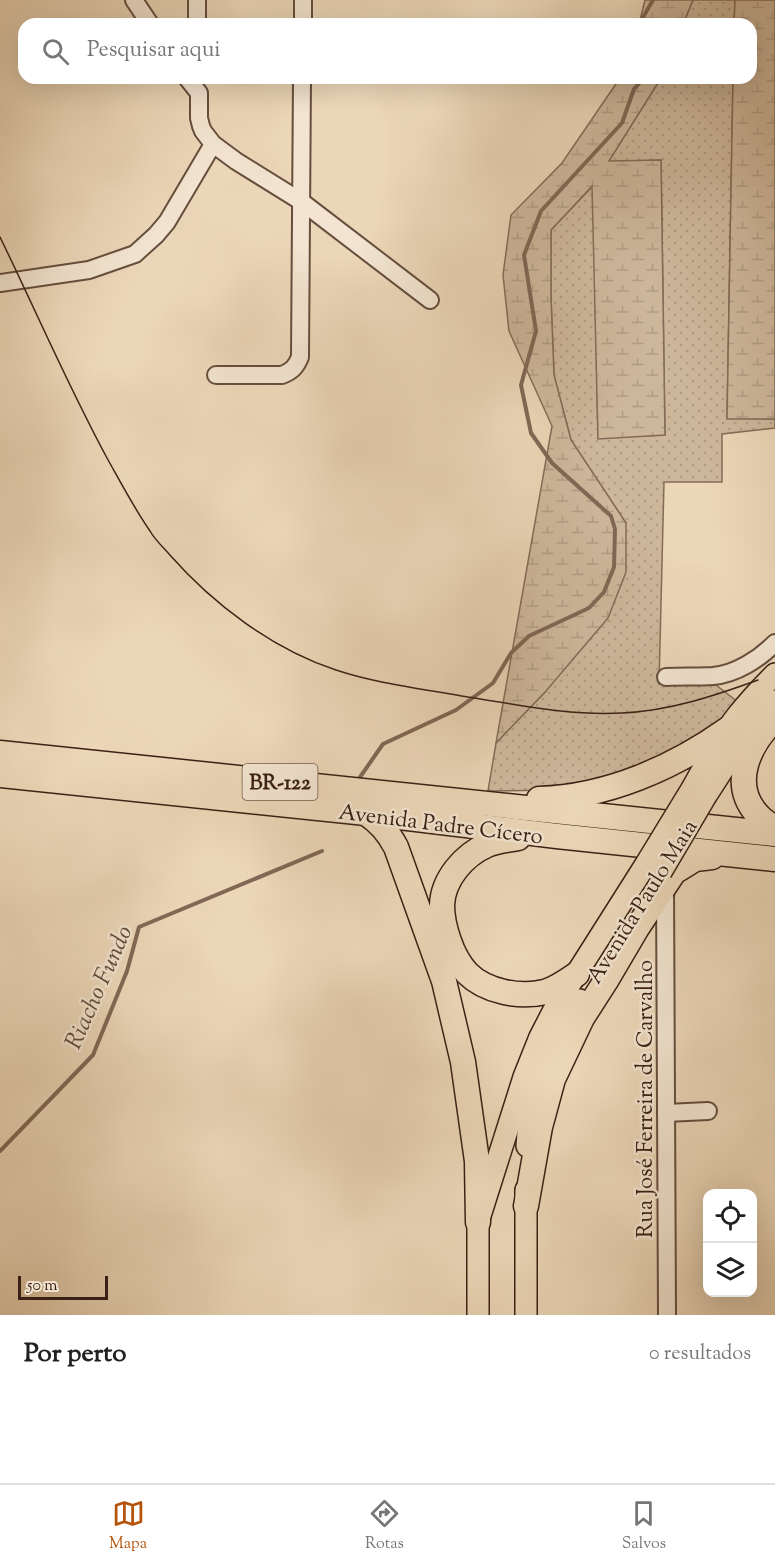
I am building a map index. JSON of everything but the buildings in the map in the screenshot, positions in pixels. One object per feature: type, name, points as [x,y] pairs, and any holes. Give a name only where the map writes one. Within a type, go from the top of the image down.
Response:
[{"type":"highway","points":[[775,719],[766,728],[751,752],[744,778],[748,802],[761,819],[775,827]]},
{"type":"highway","points":[[473,802],[490,797],[535,800],[595,792],[677,761],[703,747],[728,729]]},
{"type":"highway","name":"Avenida Padre Cícero","points":[[0,753],[775,834]]},
{"type":"highway","name":"Avenida Padre Cícero","points":[[0,775],[775,859]]},
{"type":"highway","points":[[366,813],[380,823],[396,846],[444,981],[463,1062],[476,1150],[478,1222]]},
{"type":"highway","points":[[557,836],[518,838],[487,845],[470,856],[455,869],[446,887],[442,904],[443,921],[454,955],[468,974],[483,985],[505,993],[528,995],[546,992],[562,985],[577,974]]},
{"type":"highway","points":[[526,1206],[540,1127],[553,1079],[582,1018],[658,873],[674,872],[695,860],[730,854]]},
{"type":"main road","points":[[478,1315],[478,1222],[524,1077],[540,1037],[556,1006],[577,974],[658,873],[700,791],[705,764],[750,700],[775,674]]},
{"type":"main road","name":"Avenida Paulo Maia","points":[[700,791],[775,701]]},
{"type":"main road","name":"Avenida Paulo Maia","points":[[526,1315],[525,1165],[530,1115],[536,1093],[546,1065],[570,1015],[658,873]]},
{"type":"street","points":[[134,0],[146,18]]},
{"type":"street","points":[[197,0],[197,18]]},
{"type":"street","points":[[303,0],[303,18]]},
{"type":"street","points":[[216,375],[282,375],[297,366],[300,357],[302,84]]},
{"type":"street","points":[[199,85],[201,126],[213,144],[302,202],[430,300]]},
{"type":"street","points":[[0,283],[89,270],[135,254],[156,235],[166,222],[213,144]]},
{"type":"street","points":[[666,677],[715,676],[735,670],[752,662],[775,643]]},
{"type":"street","name":"Rua José Ferreira de Carvalho","points":[[658,873],[666,1113],[667,1315]]},
{"type":"street","points":[[666,1113],[708,1111]]},
{"type":"green space","points":[[645,0],[693,0],[686,18],[640,18]]},
{"type":"green space","points":[[693,0],[735,0],[734,18],[686,18]]},
{"type":"green space","points":[[735,0],[775,0],[775,419],[727,419],[733,84],[757,84],[757,18],[734,18]]},
{"type":"green space","points":[[616,84],[657,84],[609,161],[661,160],[665,435],[598,439],[592,186],[551,230],[554,375],[571,440],[626,523],[626,572],[608,618],[546,691],[496,743],[552,426],[509,331],[503,275],[511,215],[562,163]]},
{"type":"green space","points":[[657,84],[733,84],[727,418],[775,419],[775,428],[722,434],[722,482],[664,482],[659,684],[712,682],[738,702],[720,720],[677,750],[632,769],[554,790],[488,791],[496,743],[546,691],[626,523],[571,440],[554,375],[551,230],[593,186],[598,438],[665,435],[661,160],[608,162]]},
{"type":"waterway","name":"Riacho Fundo","points":[[643,18],[653,0]]},
{"type":"waterway","name":"Riacho Fundo","points":[[358,780],[383,744],[456,710],[493,683],[511,653],[529,636],[589,608],[604,592],[614,567],[615,529],[611,516],[552,463],[531,433],[521,385],[536,331],[524,255],[541,211],[622,123],[634,89],[639,84]]},
{"type":"waterway","name":"Riacho Fundo","points":[[0,1151],[93,1055],[127,971],[139,927],[322,851]]},
{"type":"tram line","points":[[0,237],[93,431],[152,534],[186,572],[224,607],[289,650],[336,670],[368,679],[468,697],[584,713],[640,712],[674,706],[758,680]]}]
